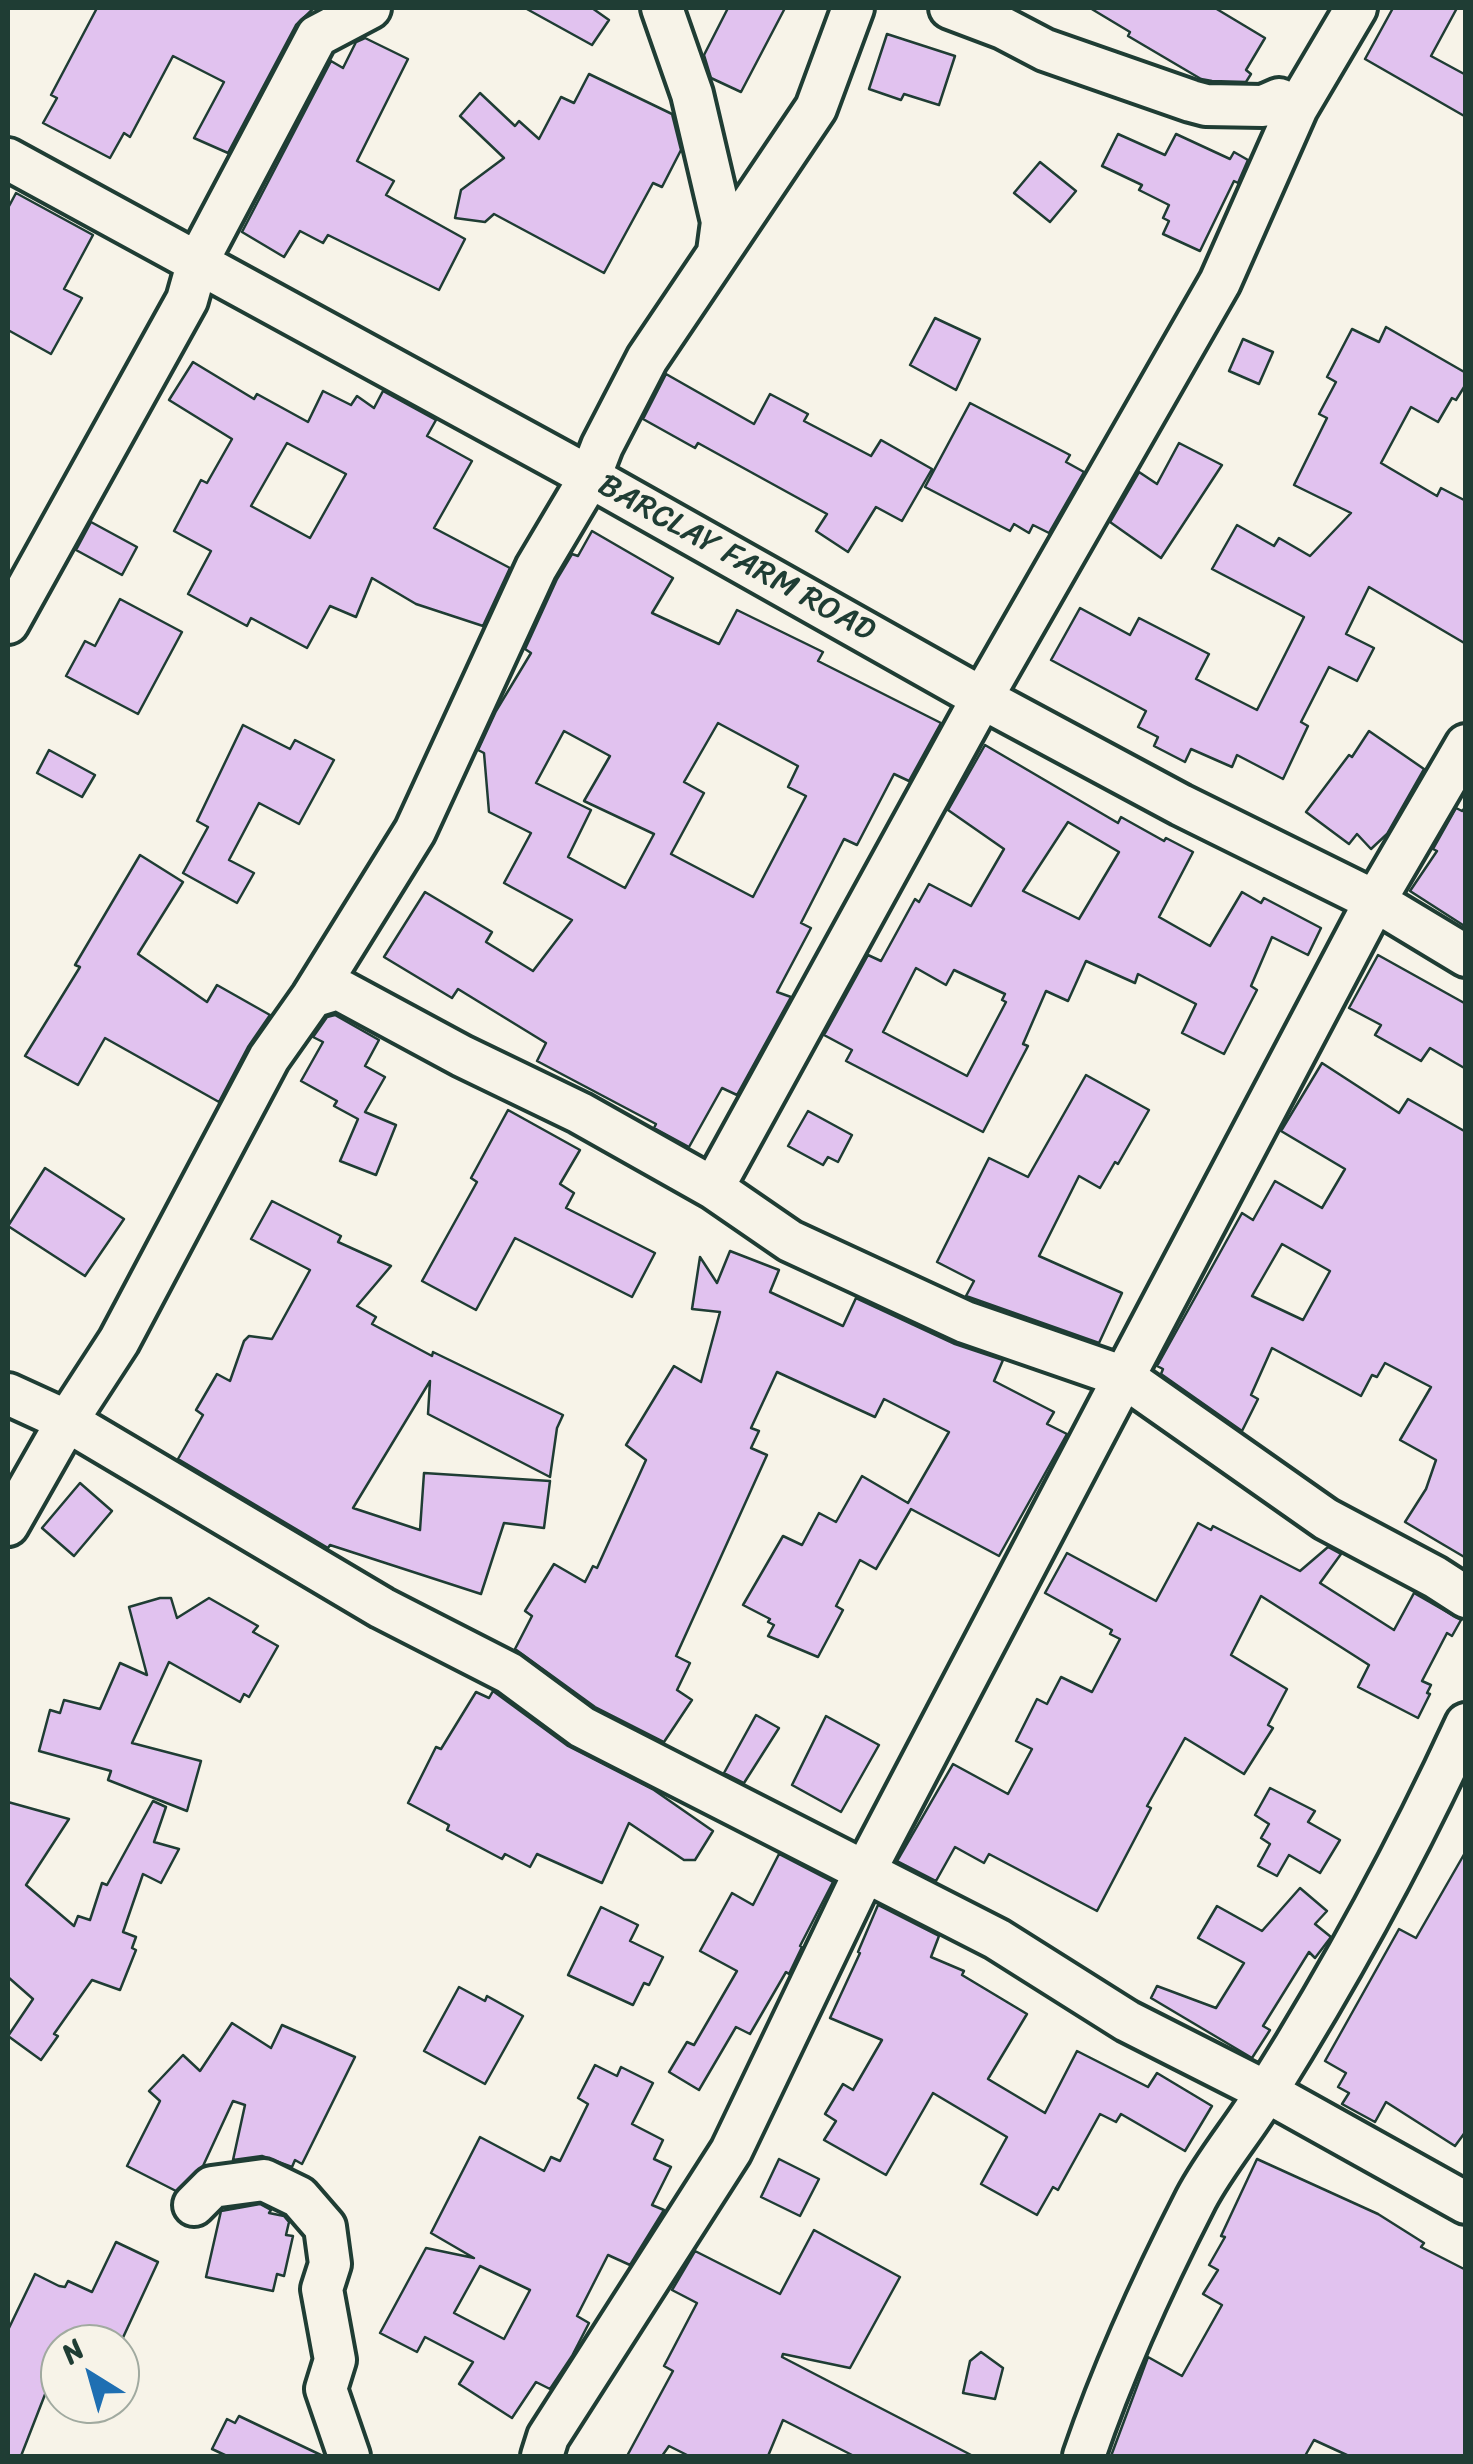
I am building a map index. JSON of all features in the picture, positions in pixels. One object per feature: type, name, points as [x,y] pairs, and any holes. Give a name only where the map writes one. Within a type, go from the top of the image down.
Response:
[{"type":"street","points":[[8,624],[187,300],[198,261],[316,36],[370,8]]},
{"type":"street","points":[[662,8],[692,94],[722,222],[718,252]]},
{"type":"street","points":[[8,1526],[67,1421],[119,1341],[269,1058],[312,997],[415,831],[536,568],[590,477],[647,359],[816,108],[853,8]]},
{"type":"street","points":[[950,8],[1003,28],[1045,50],[1191,101],[1264,106],[1278,99],[1297,108]]},
{"type":"street","points":[[712,1188],[982,698],[1220,282],[1297,108],[1356,8]]},
{"type":"street","name":"BARCLAY FARM ROAD","points":[[8,159],[590,477],[982,698],[1181,805],[1375,901],[1466,956]]},
{"type":"street","points":[[542,2456],[548,2437],[731,2150],[866,1871],[1124,1377],[1375,901],[1466,746]]},
{"type":"street","points":[[312,997],[338,988],[462,1056],[580,1113],[712,1188],[790,1241],[965,1322],[1124,1377],[1326,1520],[1436,1577],[1466,1598]]},
{"type":"street","points":[[8,1394],[67,1421],[382,1608],[508,1673],[582,1727],[997,1939],[1128,2021],[1267,2092],[1466,2203]]},
{"type":"street","points":[[1084,2456],[1101,2407],[1198,2196],[1267,2092],[1427,1809],[1466,1724]]},
{"type":"street","points":[[194,2206],[212,2187],[264,2180],[300,2196],[325,2227],[330,2264],[322,2289],[335,2360],[326,2389],[349,2456]]},
{"type":"building","points":[[97,8],[314,8],[296,25],[228,153],[194,138],[224,82],[173,56],[130,137],[124,133],[110,158],[43,123],[57,98],[51,95]]},
{"type":"building","points":[[525,8],[592,8],[609,20],[592,45]]},
{"type":"building","points":[[728,8],[785,8],[741,92],[711,78],[704,55]]},
{"type":"building","points":[[1090,8],[1215,8],[1265,38],[1246,70],[1251,74],[1246,82],[1212,81],[1201,79],[1128,36],[1130,32]]},
{"type":"building","points":[[1393,8],[1457,8],[1431,56],[1466,75],[1466,117],[1365,59]]},
{"type":"building","points":[[887,34],[955,56],[939,105],[904,94],[901,100],[869,89]]},
{"type":"building","points":[[365,38],[408,59],[357,161],[394,181],[386,195],[465,239],[439,290],[328,235],[323,243],[300,231],[284,257],[242,232],[331,61],[343,68],[356,42]]},
{"type":"building","points":[[589,74],[672,114],[681,150],[662,187],[653,183],[604,273],[494,214],[485,222],[455,218],[461,190],[504,158],[460,116],[480,93],[515,126],[519,121],[539,139],[561,97],[574,103]]},
{"type":"building","points":[[1118,134],[1165,155],[1176,134],[1230,159],[1234,152],[1248,160],[1200,251],[1163,234],[1169,221],[1163,218],[1169,205],[1139,190],[1142,185],[1102,166]]},
{"type":"building","points":[[1040,162],[1076,191],[1050,222],[1014,193]]},
{"type":"building","points":[[16,193],[93,235],[64,289],[82,298],[51,354],[8,330],[8,208]]},
{"type":"building","points":[[935,318],[980,339],[956,390],[910,365]]},
{"type":"building","points":[[1386,327],[1466,373],[1466,384],[1438,422],[1411,407],[1381,463],[1437,496],[1441,488],[1466,501],[1466,644],[1369,587],[1346,634],[1374,648],[1357,681],[1329,667],[1301,722],[1308,726],[1283,779],[1237,755],[1232,767],[1191,749],[1185,762],[1154,746],[1158,737],[1138,727],[1146,711],[1051,660],[1080,608],[1130,635],[1139,618],[1209,654],[1196,679],[1257,710],[1304,617],[1212,569],[1237,525],[1274,546],[1279,538],[1310,556],[1351,513],[1294,485],[1327,418],[1319,414],[1336,382],[1327,377],[1352,329],[1379,342]]},
{"type":"building","points":[[1243,339],[1273,352],[1259,384],[1229,371]]},
{"type":"building","points":[[193,362],[254,399],[257,394],[308,422],[323,391],[351,405],[357,396],[374,408],[383,391],[436,420],[427,436],[472,461],[434,528],[510,568],[483,626],[416,604],[372,578],[356,617],[330,606],[307,648],[251,618],[247,626],[188,594],[211,551],[174,531],[201,480],[207,483],[232,439],[169,400]],"holes":[[[287,443],[346,474],[310,538],[251,506]]]},
{"type":"building","points":[[666,374],[754,424],[770,394],[808,414],[804,421],[871,456],[881,440],[932,469],[902,521],[876,507],[848,552],[816,531],[827,514],[698,443],[695,448],[643,419]]},
{"type":"building","points":[[970,403],[1070,455],[1066,462],[1084,472],[1049,533],[1033,525],[1029,533],[1014,524],[1010,531],[925,487]]},
{"type":"building","points":[[1179,443],[1222,465],[1161,558],[1110,522],[1139,472],[1157,484]]},
{"type":"building","points":[[91,522],[137,547],[122,575],[76,550]]},
{"type":"building","points":[[592,531],[673,578],[652,613],[719,644],[737,610],[823,652],[818,661],[941,723],[909,781],[894,774],[857,845],[844,839],[801,923],[811,928],[777,992],[791,997],[737,1095],[722,1088],[689,1147],[654,1128],[656,1124],[537,1061],[546,1043],[458,989],[452,998],[384,957],[425,892],[492,932],[486,942],[533,971],[572,920],[504,883],[531,833],[489,812],[484,753],[478,750],[531,653],[525,649],[557,579],[572,554],[578,556]],"holes":[[[718,723],[798,766],[788,787],[806,796],[753,897],[671,854],[704,793],[684,782]],[[564,731],[610,756],[584,801],[654,834],[625,888],[568,857],[591,810],[536,783]]]},
{"type":"building","points":[[120,599],[182,632],[138,714],[66,676],[85,641],[95,646]]},
{"type":"building","points":[[243,725],[290,749],[295,740],[334,760],[299,824],[259,803],[229,860],[254,873],[237,903],[183,873],[208,827],[197,821]]},
{"type":"building","points":[[1369,731],[1424,769],[1387,834],[1371,849],[1357,834],[1349,844],[1306,812]]},
{"type":"building","points":[[985,745],[1118,823],[1121,817],[1193,852],[1159,917],[1210,946],[1242,892],[1261,903],[1264,898],[1321,928],[1308,955],[1272,937],[1251,986],[1257,990],[1224,1054],[1182,1033],[1196,1004],[1138,974],[1135,983],[1086,961],[1068,1001],[1046,991],[1023,1044],[1028,1046],[983,1132],[846,1061],[852,1050],[824,1035],[868,955],[881,961],[915,899],[919,902],[929,884],[971,906],[1004,849],[948,810]],"holes":[[[1068,822],[1119,852],[1079,919],[1023,891]],[[916,968],[946,985],[954,970],[1005,994],[1002,1000],[1006,1002],[967,1076],[883,1032]]]},
{"type":"building","points":[[49,750],[95,775],[82,797],[37,773]]},
{"type":"building","points":[[1466,807],[1466,927],[1410,891],[1437,851],[1433,849],[1456,808],[1462,811]]},
{"type":"building","points":[[140,855],[183,882],[138,954],[207,1002],[217,985],[270,1015],[219,1102],[105,1038],[78,1085],[25,1056],[80,967],[75,965]]},
{"type":"building","points":[[1378,955],[1466,1004],[1466,1069],[1430,1048],[1421,1061],[1375,1035],[1381,1025],[1349,1008]]},
{"type":"building","points":[[335,1015],[379,1040],[365,1066],[385,1077],[365,1112],[396,1125],[376,1175],[340,1161],[358,1119],[334,1106],[337,1101],[301,1081],[323,1042],[313,1037],[327,1017]]},
{"type":"building","points":[[1322,1063],[1399,1113],[1408,1099],[1466,1132],[1466,1558],[1405,1522],[1426,1489],[1436,1460],[1400,1440],[1431,1387],[1385,1363],[1377,1377],[1372,1375],[1361,1396],[1272,1348],[1251,1395],[1258,1399],[1242,1431],[1161,1374],[1163,1369],[1157,1366],[1242,1213],[1253,1220],[1275,1181],[1322,1208],[1345,1169],[1281,1131]],"holes":[[[1282,1244],[1330,1271],[1303,1320],[1252,1296]]]},
{"type":"building","points":[[1086,1075],[1149,1110],[1100,1188],[1079,1176],[1039,1256],[1122,1293],[1099,1343],[966,1296],[974,1281],[937,1262],[989,1158],[1028,1177]]},
{"type":"building","points":[[508,1110],[580,1150],[560,1184],[574,1193],[566,1208],[655,1253],[632,1297],[515,1238],[476,1310],[422,1281],[477,1182],[471,1178]]},
{"type":"building","points":[[808,1111],[852,1135],[838,1162],[828,1157],[823,1165],[788,1146]]},
{"type":"building","points":[[45,1168],[124,1219],[85,1276],[8,1226]]},
{"type":"building","points":[[272,1201],[341,1236],[338,1242],[391,1266],[357,1306],[376,1317],[372,1324],[432,1356],[433,1352],[563,1415],[557,1428],[550,1477],[428,1414],[430,1381],[353,1508],[420,1530],[424,1473],[550,1481],[544,1528],[504,1523],[481,1594],[330,1545],[328,1548],[178,1459],[203,1415],[196,1410],[217,1374],[230,1381],[249,1336],[272,1339],[310,1270],[251,1239]]},
{"type":"building","points":[[730,1251],[779,1270],[770,1292],[843,1326],[856,1298],[955,1344],[1003,1360],[994,1381],[1054,1412],[1047,1424],[1067,1434],[999,1556],[911,1509],[876,1569],[860,1560],[836,1606],[843,1610],[818,1657],[768,1636],[774,1625],[768,1622],[770,1619],[743,1605],[783,1536],[802,1545],[819,1513],[836,1522],[862,1476],[908,1503],[949,1432],[884,1399],[875,1417],[777,1372],[751,1428],[759,1431],[751,1448],[767,1455],[676,1656],[690,1663],[677,1690],[692,1700],[664,1742],[595,1707],[515,1649],[532,1616],[525,1611],[554,1564],[585,1582],[593,1566],[597,1568],[646,1460],[626,1445],[674,1366],[701,1382],[720,1312],[692,1309],[700,1257],[717,1283]]},
{"type":"building","points":[[80,1483],[112,1511],[74,1556],[42,1528]]},
{"type":"building","points":[[1198,1523],[1211,1530],[1213,1526],[1300,1571],[1328,1547],[1341,1554],[1320,1583],[1394,1630],[1414,1593],[1461,1620],[1452,1636],[1447,1633],[1422,1681],[1431,1685],[1418,1718],[1358,1687],[1369,1665],[1261,1596],[1231,1655],[1287,1689],[1268,1725],[1273,1728],[1244,1774],[1185,1738],[1147,1806],[1151,1808],[1097,1911],[989,1854],[984,1863],[955,1847],[936,1881],[897,1861],[953,1764],[1008,1794],[1032,1749],[1016,1741],[1037,1699],[1047,1704],[1061,1677],[1092,1692],[1120,1639],[1110,1634],[1112,1630],[1045,1593],[1067,1553],[1156,1601]]},
{"type":"building","points":[[171,1598],[177,1618],[209,1598],[258,1626],[253,1632],[278,1646],[249,1697],[244,1694],[240,1702],[169,1662],[132,1743],[201,1761],[187,1811],[108,1780],[111,1771],[39,1751],[50,1710],[60,1713],[64,1700],[100,1709],[120,1663],[147,1675],[129,1607]]},
{"type":"building","points":[[493,1691],[568,1746],[654,1790],[713,1831],[695,1860],[684,1860],[629,1823],[602,1883],[537,1854],[530,1867],[505,1854],[502,1859],[447,1830],[449,1825],[408,1803],[436,1747],[441,1749],[476,1692],[489,1698]]},
{"type":"building","points":[[756,1715],[779,1728],[744,1783],[724,1773]]},
{"type":"building","points":[[826,1716],[879,1745],[841,1812],[792,1785]]},
{"type":"building","points":[[1270,1788],[1315,1811],[1308,1822],[1340,1840],[1320,1873],[1289,1855],[1277,1876],[1258,1866],[1270,1844],[1261,1838],[1269,1824],[1255,1815]]},
{"type":"building","points":[[153,1801],[166,1807],[154,1842],[179,1849],[161,1883],[143,1874],[123,1932],[136,1937],[132,1948],[136,1950],[120,1990],[92,1980],[54,2034],[58,2036],[41,2060],[8,2036],[33,1999],[8,1977],[8,1802],[69,1819],[26,1885],[74,1926],[78,1916],[90,1920],[102,1883],[107,1885]]},
{"type":"building","points":[[1466,1851],[1466,2131],[1455,2146],[1386,2102],[1375,2122],[1342,2104],[1349,2093],[1338,2087],[1346,2073],[1325,2061],[1399,1929],[1416,1938]]},
{"type":"building","points":[[779,1854],[833,1882],[789,1974],[786,1972],[750,2034],[736,2027],[699,2090],[669,2072],[687,2042],[694,2045],[737,1971],[700,1951],[732,1893],[753,1905]]},
{"type":"building","points":[[1300,1888],[1327,1911],[1315,1924],[1331,1937],[1315,1958],[1309,1952],[1263,2026],[1270,2030],[1252,2058],[1151,1998],[1157,1986],[1216,2008],[1244,1963],[1198,1938],[1217,1906],[1262,1931]]},
{"type":"building","points":[[878,1905],[939,1936],[931,1957],[964,1971],[962,1975],[1027,2014],[988,2079],[1045,2113],[1077,2051],[1148,2087],[1157,2073],[1212,2106],[1185,2151],[1121,2114],[1116,2122],[1100,2114],[1058,2190],[1053,2187],[1037,2215],[981,2184],[1007,2137],[933,2093],[886,2175],[824,2140],[836,2121],[825,2114],[843,2084],[853,2090],[882,2040],[830,2018]]},
{"type":"building","points":[[601,1907],[638,1925],[630,1941],[663,1957],[633,2005],[568,1975]]},
{"type":"building","points":[[459,1987],[485,2001],[487,1996],[523,2016],[485,2084],[424,2051]]},
{"type":"building","points":[[232,2023],[271,2048],[282,2025],[355,2057],[302,2164],[295,2160],[292,2167],[262,2156],[233,2160],[245,2105],[233,2101],[203,2166],[176,2191],[127,2166],[160,2101],[149,2091],[183,2055],[200,2071]]},
{"type":"building","points":[[595,2065],[617,2076],[621,2067],[653,2083],[632,2124],[663,2140],[654,2159],[671,2167],[652,2205],[664,2210],[630,2265],[608,2255],[577,2316],[589,2323],[572,2356],[550,2389],[536,2382],[512,2418],[459,2384],[473,2362],[425,2337],[417,2352],[380,2333],[426,2248],[474,2258],[431,2233],[480,2137],[544,2171],[551,2157],[560,2161],[588,2104],[578,2098]],"holes":[[[480,2266],[530,2290],[504,2339],[454,2313]]]},
{"type":"building","points":[[779,2159],[819,2179],[800,2216],[761,2197]]},
{"type":"building","points":[[1257,2159],[1378,2214],[1424,2243],[1421,2247],[1466,2270],[1466,2456],[1349,2456],[1314,2440],[1305,2456],[1111,2456],[1148,2357],[1182,2376],[1222,2305],[1203,2294],[1218,2270],[1209,2265],[1225,2237],[1221,2236]]},
{"type":"building","points":[[260,2204],[271,2210],[269,2213],[284,2216],[289,2222],[286,2235],[293,2236],[284,2276],[277,2274],[273,2291],[206,2277],[221,2211]]},
{"type":"building","points":[[814,2230],[900,2277],[850,2368],[783,2354],[782,2357],[973,2456],[854,2456],[783,2420],[768,2456],[689,2456],[669,2446],[662,2456],[627,2456],[673,2371],[664,2366],[697,2303],[672,2290],[695,2251],[780,2294]]},
{"type":"building","points":[[116,2242],[158,2262],[129,2324],[40,2324],[40,2407],[21,2456],[8,2456],[8,2330],[35,2274],[59,2286],[65,2287],[68,2281],[92,2292]]},
{"type":"building","points":[[981,2352],[1003,2368],[995,2399],[963,2393],[970,2361]]},
{"type":"building","points":[[239,2416],[323,2456],[227,2456],[212,2449],[227,2419],[235,2423]]}]
